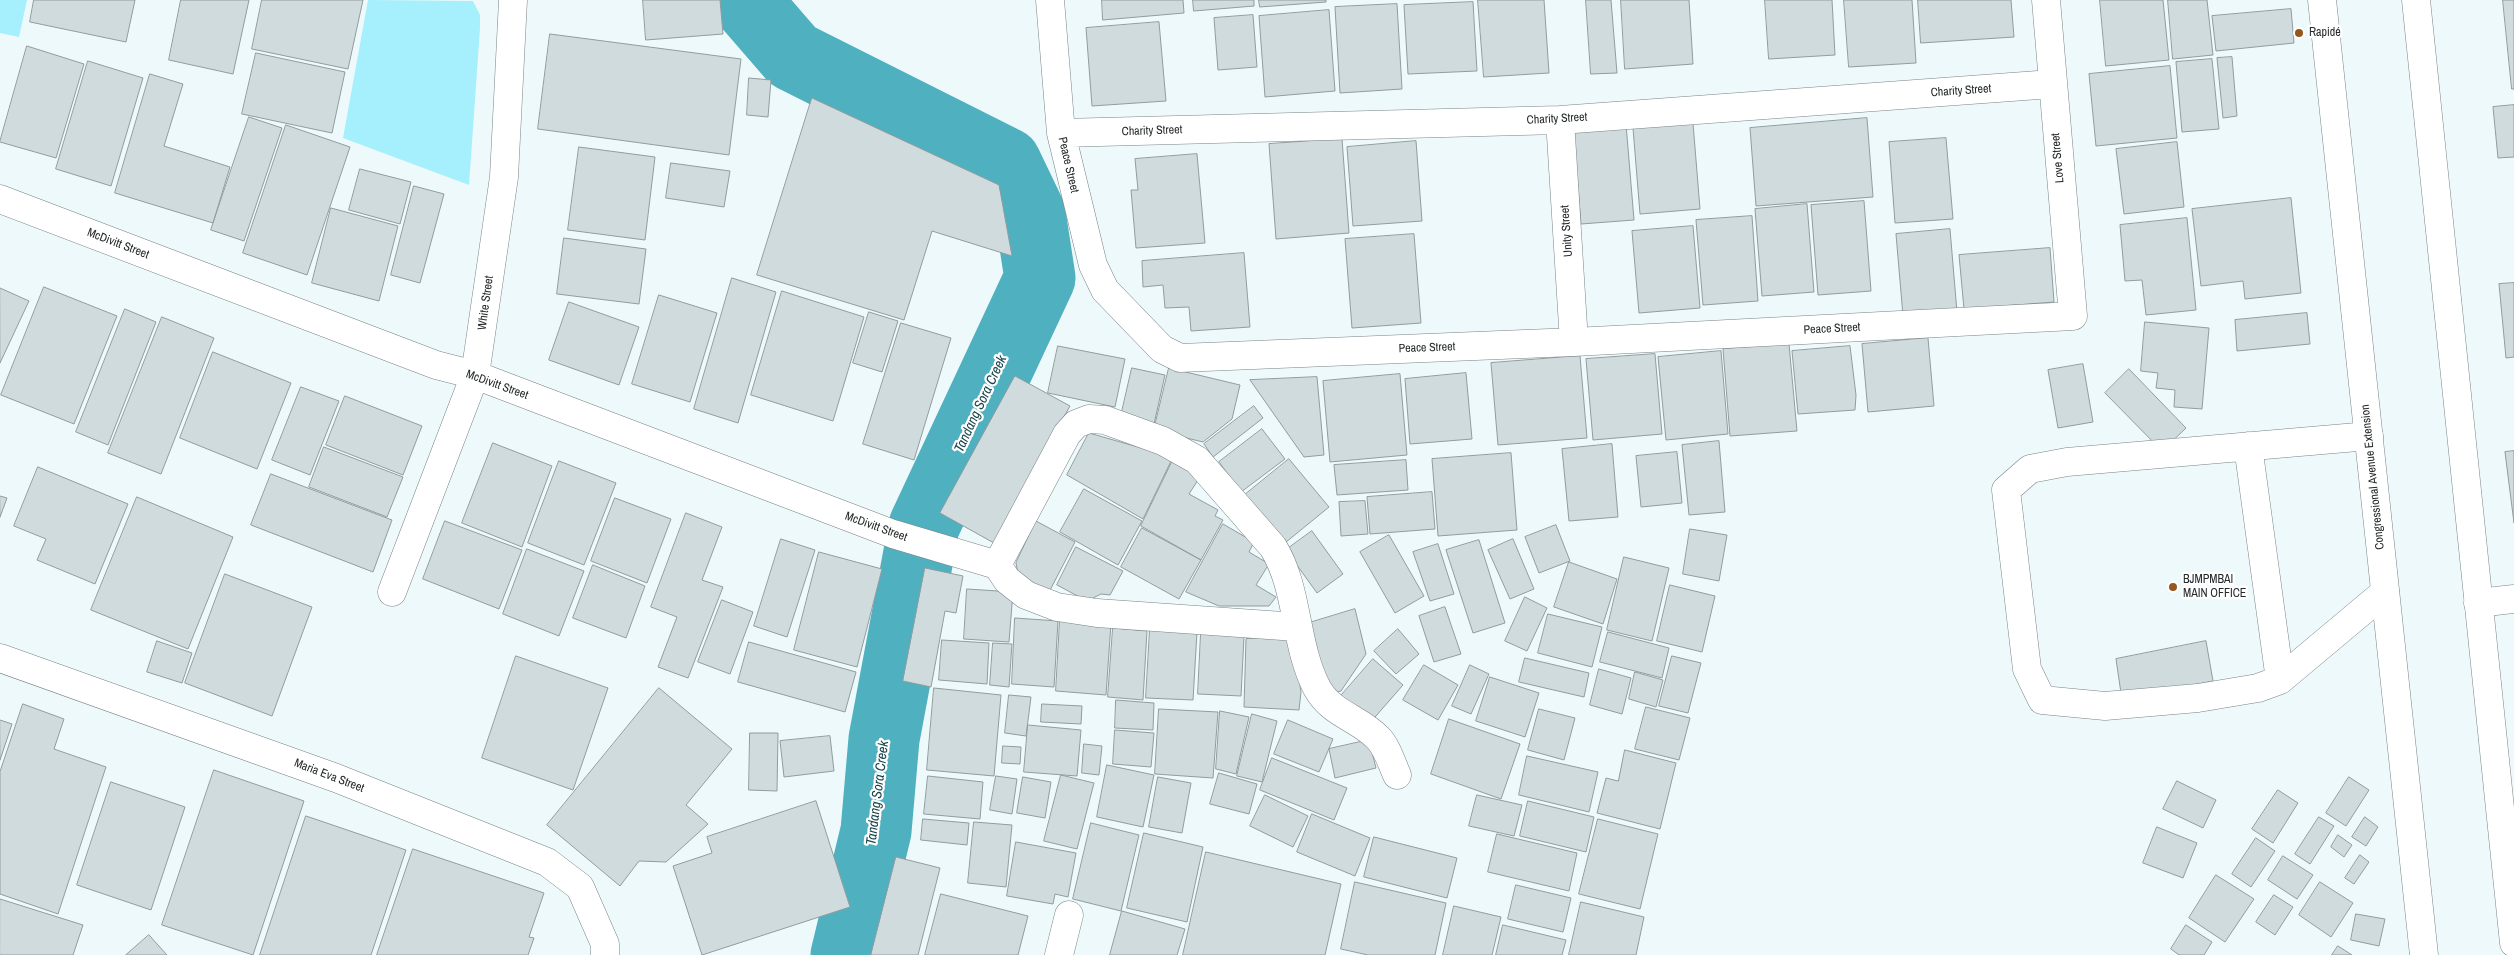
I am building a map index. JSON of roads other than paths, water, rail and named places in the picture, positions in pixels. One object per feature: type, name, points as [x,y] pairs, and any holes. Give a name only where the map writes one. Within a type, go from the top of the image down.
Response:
[{"type":"street","name":"White Street","points":[[392,592],[475,376],[504,177],[513,0]]},
{"type":"street","name":"Peace Street","points":[[1050,0],[1061,133],[1092,265],[1105,290],[1162,349],[1180,358],[1574,342],[2073,316]]},
{"type":"street","name":"Love Street","points":[[2046,0],[2073,316]]},
{"type":"street","name":"Congressional Avenue Extension","points":[[2322,0],[2424,955]]},
{"type":"street","points":[[2416,0],[2514,944]]},
{"type":"street","name":"Charity Street","points":[[1061,133],[1560,120],[2052,84]]},
{"type":"street","name":"Unity Street","points":[[1560,120],[1574,342]]},
{"type":"street","name":"McDivitt Street","points":[[0,199],[436,365],[475,376],[893,534],[996,565]]},
{"type":"street","points":[[1297,627],[1097,613],[1057,607],[1026,595],[1007,580],[996,565],[1067,434],[1076,424],[1089,419],[1105,420],[1179,448],[1197,460],[1212,475],[1280,558],[1297,627],[1318,690],[1335,710],[1372,732],[1380,740],[1397,776]]},
{"type":"street","points":[[2369,436],[2067,462],[2030,469],[2006,490],[2027,669],[2033,686],[2042,700],[2105,706],[2198,698],[2258,688],[2280,680],[2386,592]]},
{"type":"street","points":[[2248,446],[2280,680]]},
{"type":"street","points":[[2478,603],[2514,599]]},
{"type":"street","name":"Maria Eva Street","points":[[0,658],[336,778],[547,862],[580,887],[605,944],[606,955]]},
{"type":"street","points":[[1060,955],[1069,914]]},
{"type":"waterway","name":"Tandang Sora Creek","points":[[748,0],[748,4],[793,56],[1006,163],[1030,213],[1040,278],[924,526],[884,739],[876,831],[846,955]]},
{"type":"place","name":"Rapidé","points":[[2299,33]]},
{"type":"place","name":"BJMPMBAI MAIN OFFICE","points":[[2173,587]]}]
